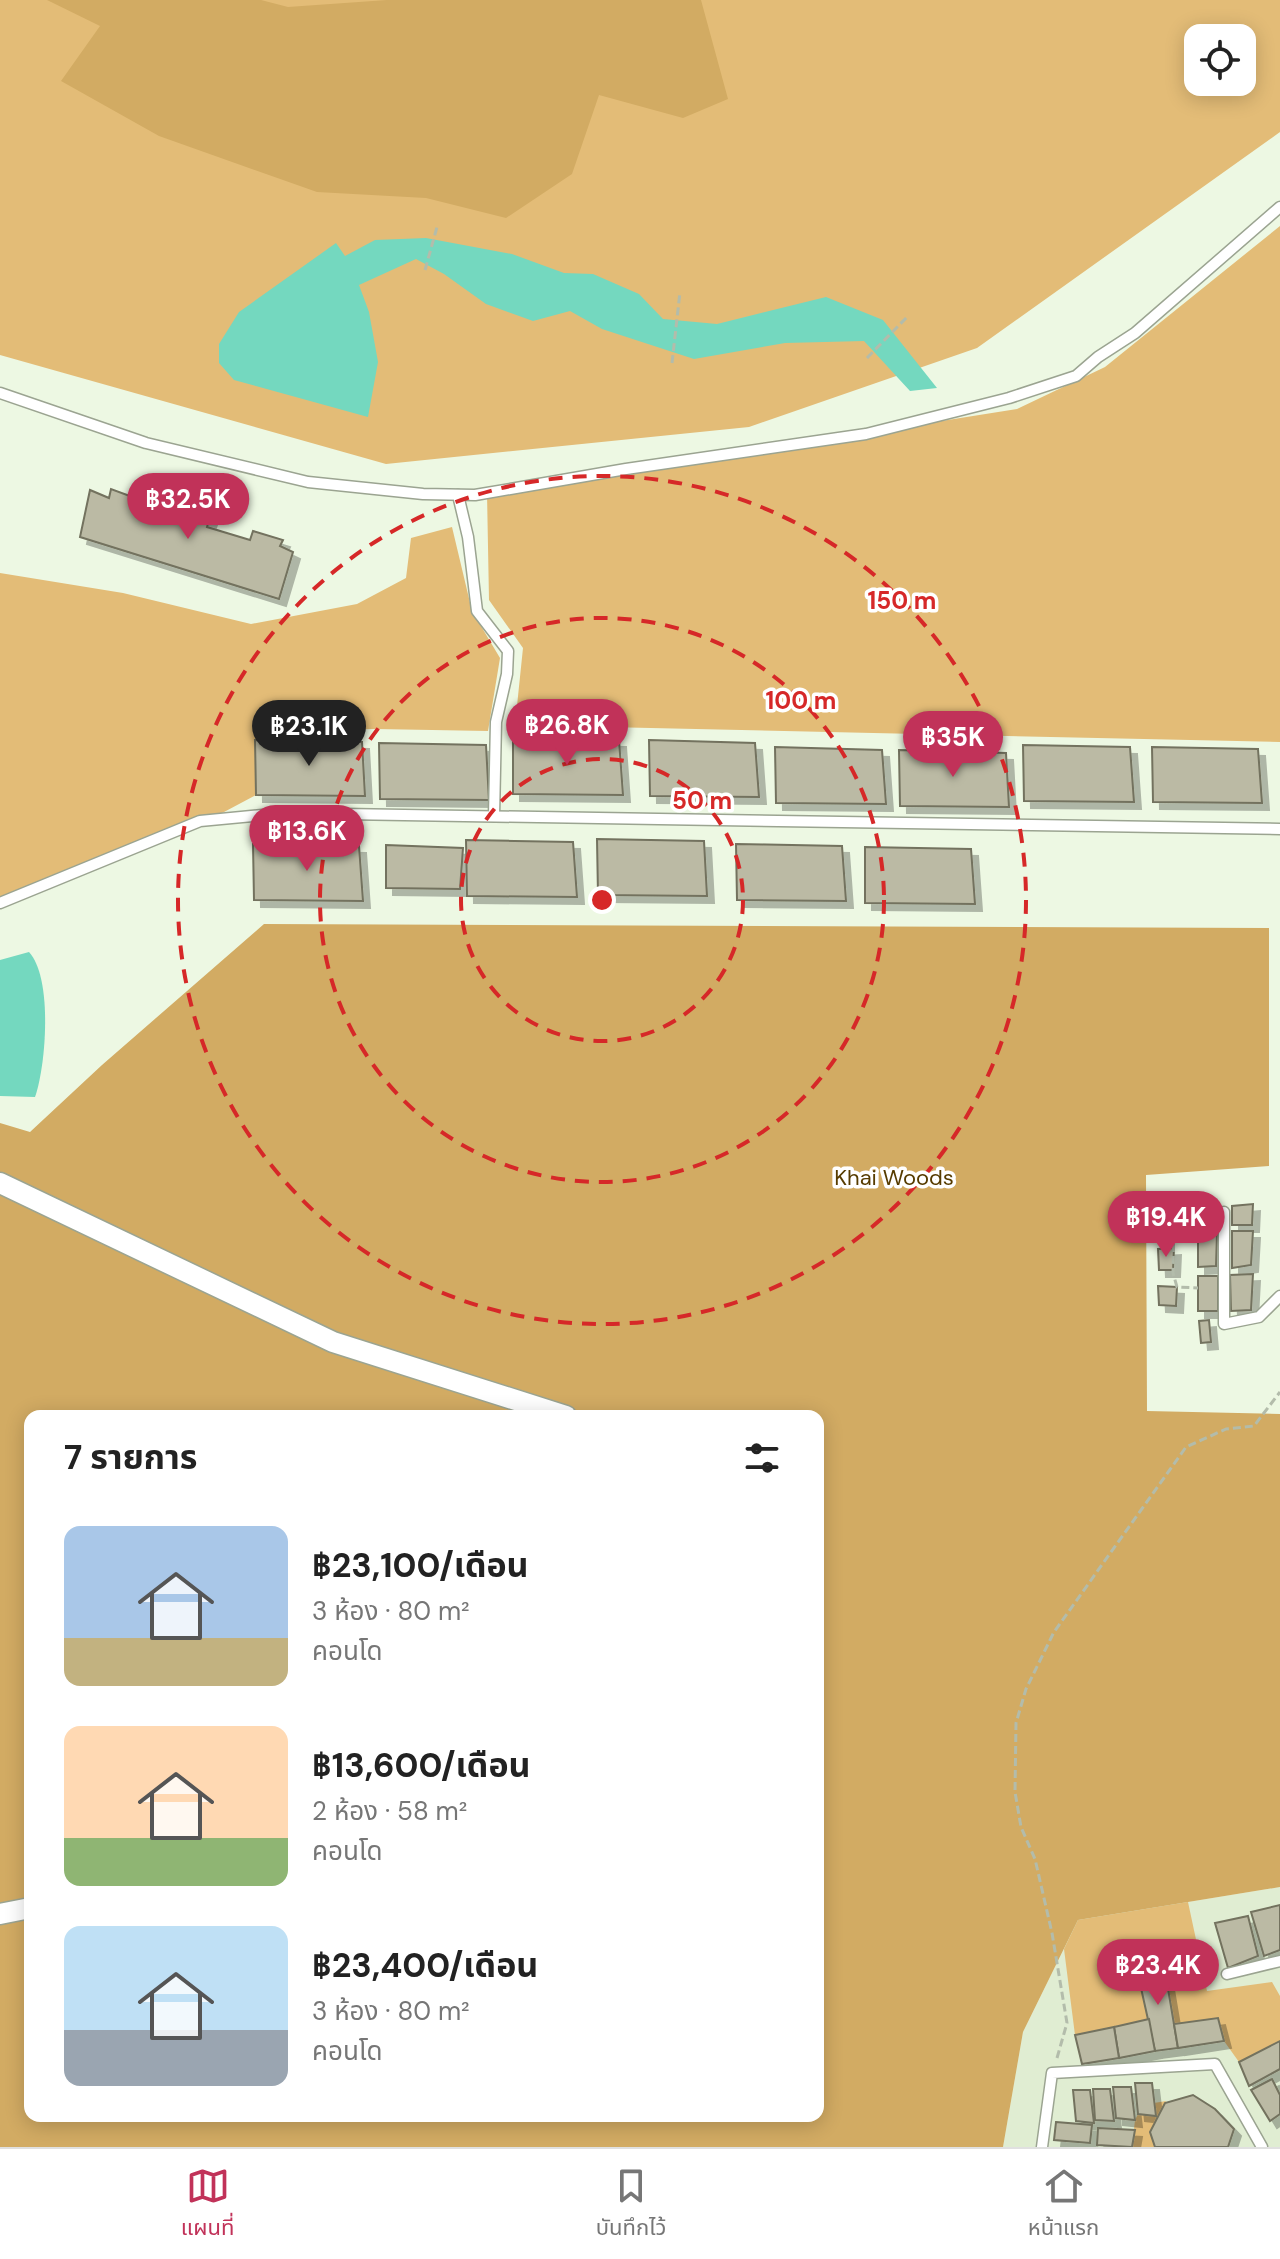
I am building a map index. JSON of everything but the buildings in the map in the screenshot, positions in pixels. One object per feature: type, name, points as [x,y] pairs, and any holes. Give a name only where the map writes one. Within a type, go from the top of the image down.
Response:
[{"type":"street","points":[[0,1183],[333,1342],[547,1410]]},
{"type":"street","points":[[0,1914],[24,1909]]},
{"type":"lane","points":[[0,393],[146,443],[308,482],[423,494],[475,495],[626,469],[866,434],[1009,398],[1076,376],[1135,333],[1280,207]]},
{"type":"lane","points":[[458,495],[468,537],[477,611],[508,651],[507,674],[496,722],[494,816]]},
{"type":"lane","points":[[0,903],[200,821],[283,813],[1280,829]]},
{"type":"lane","points":[[1224,1212],[1224,1324],[1259,1317],[1280,1296]]},
{"type":"lane","points":[[1227,1974],[1280,1961]]},
{"type":"lane","points":[[1042,2147],[1052,2073],[1215,2064],[1262,2147]]},
{"type":"path","points":[[425,270],[437,227]]},
{"type":"path","points":[[672,363],[680,292]]},
{"type":"path","points":[[867,358],[908,316]]},
{"type":"path","points":[[1196,1220],[1174,1218],[1173,1273],[1177,1287],[1198,1288]]},
{"type":"path","points":[[1052,2073],[1067,2023],[1052,1933],[1035,1859],[1021,1827],[1015,1792],[1016,1723],[1026,1689],[1054,1632],[1186,1447],[1226,1429],[1254,1426],[1280,1392]]},
{"type":"shaded area","points":[[0,0],[1280,0],[1280,132],[977,348],[749,427],[386,464],[0,355]]},
{"type":"shaded area","points":[[1280,226],[1280,742],[515,725],[523,648],[489,600],[487,493],[1017,409],[1105,367]]},
{"type":"shaded area","points":[[452,527],[472,611],[500,658],[488,731],[276,731],[255,740],[256,795],[209,820],[0,903],[0,573],[123,593],[251,624],[357,604],[406,578],[411,538]]},
{"type":"shaded area","points":[[1280,1887],[1280,2147],[1003,2147],[1023,2032],[1078,1920]]},
{"type":"shaded area","points":[[1188,1902],[1207,1991],[1272,1982],[1280,1996],[1280,2041],[1239,2062],[1224,2041],[1218,2018],[1174,2024],[1164,1965],[1137,1970],[1149,2019],[1075,2035],[1064,1949],[1078,1920]]},
{"type":"shaded area","points":[[1166,2101],[1150,2132],[1155,2147],[1132,2147],[1138,2114],[1155,2116],[1154,2103]]},
{"type":"green space","points":[[47,0],[261,0],[288,7],[387,0],[701,0],[728,99],[683,118],[599,95],[572,174],[506,218],[426,198],[317,192],[159,136],[61,81],[100,26]]},
{"type":"green space","name":"Khai Woods","points":[[264,924],[1269,928],[1269,1166],[1146,1175],[1147,1411],[1280,1414],[1280,1887],[1078,1920],[1023,2032],[1003,2147],[0,2147],[0,1123],[30,1132]]},
{"type":"water","points":[[426,238],[512,254],[564,273],[593,274],[639,294],[663,319],[717,324],[826,297],[883,320],[937,388],[910,391],[864,341],[785,343],[694,359],[602,329],[570,311],[533,321],[486,304],[444,274],[416,259],[359,285],[369,312],[378,362],[368,417],[234,380],[219,363],[219,344],[239,312],[336,243],[345,256],[375,240]]},
{"type":"water","points":[[29,952],[37,964],[44,1001],[44,1044],[39,1083],[35,1097],[0,1096],[0,960]]}]
